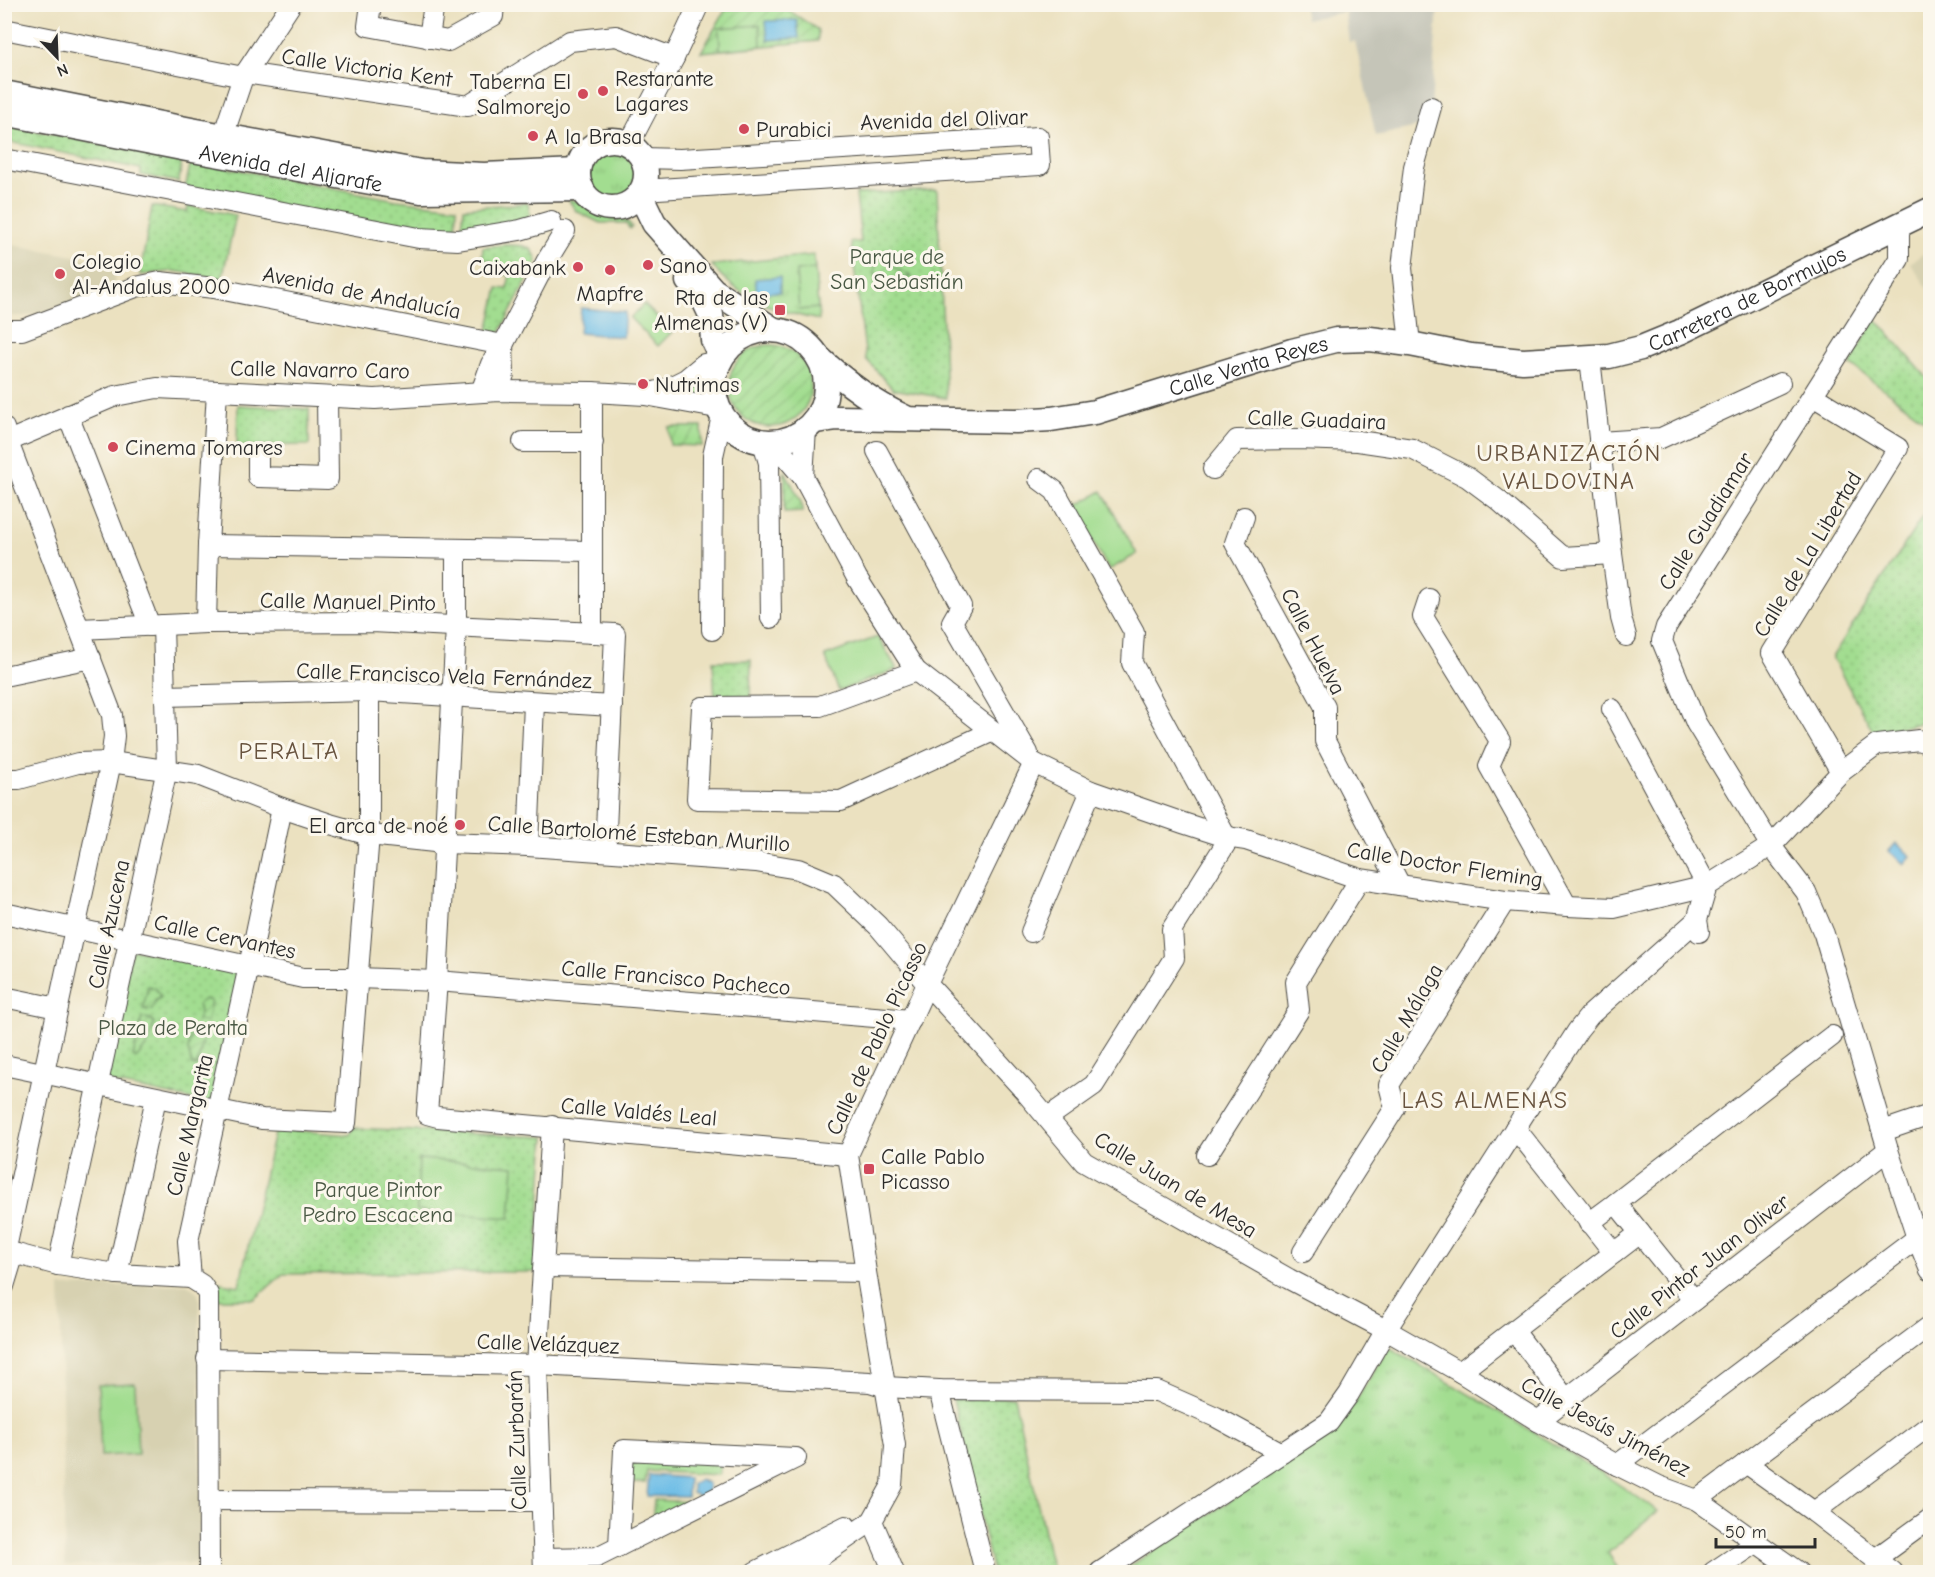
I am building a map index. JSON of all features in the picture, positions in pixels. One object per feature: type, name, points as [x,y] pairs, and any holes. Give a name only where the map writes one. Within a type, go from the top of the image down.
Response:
[{"type":"main road","name":"Avenida del Aljarafe","points":[[4,93],[421,172],[580,180]]},
{"type":"main road","name":"Avenida del Aljarafe","points":[[4,113],[421,191],[580,180]]},
{"type":"main road","points":[[607,140],[618,140],[636,151],[646,169],[646,180],[641,192],[633,201],[614,208],[604,207],[587,197],[580,180],[581,160],[588,151],[607,140]]},
{"type":"main road","points":[[641,192],[654,223],[713,290],[774,330]]},
{"type":"main road","points":[[614,208],[645,232],[702,296],[711,315],[713,340],[720,359]]},
{"type":"main road","name":"Carretera de Bormujos","points":[[1590,358],[1641,348],[1680,332],[1930,212]]},
{"type":"main road","points":[[774,330],[791,334],[807,343],[818,357],[825,372],[826,389],[823,406],[810,425],[791,438],[768,442],[747,438],[733,429],[720,412],[713,384],[720,359],[731,345],[744,336],[758,331],[774,330]]},
{"type":"main road","name":"Calle Venta Reyes","points":[[810,425],[836,418],[1051,419],[1095,412],[1292,351],[1335,340],[1370,339],[1471,356],[1523,361],[1590,358]]},
{"type":"main road","name":"Calle Venta Reyes","points":[[818,357],[843,380],[881,407],[909,419]]},
{"type":"street","points":[[223,136],[244,75],[291,4]]},
{"type":"street","points":[[371,4],[368,26],[448,41],[493,16],[494,4]]},
{"type":"street","points":[[429,38],[434,4]]},
{"type":"street","points":[[636,151],[699,4]]},
{"type":"street","name":"Calle Victoria Kent","points":[[4,29],[244,75],[468,106],[570,41],[616,36],[674,58]]},
{"type":"street","points":[[1410,344],[1402,268],[1414,167],[1431,107]]},
{"type":"street","name":"Avenida del Olivar","points":[[636,151],[680,159],[1038,136],[1040,165],[641,192]]},
{"type":"street","points":[[4,159],[419,238],[458,240],[520,230],[553,220],[546,262],[503,345],[504,374],[490,391]]},
{"type":"street","name":"Calle Guadiamar","points":[[1771,846],[1695,723],[1662,642],[1666,627],[1899,259],[1899,226]]},
{"type":"street","name":"Avenida de Andalucía","points":[[4,330],[22,330],[136,287],[160,282],[214,288],[503,345]]},
{"type":"street","points":[[1590,358],[1612,554],[1621,618],[1626,636]]},
{"type":"street","name":"Calle Navarro Caro","points":[[645,395],[666,389],[686,379],[704,364],[720,359]]},
{"type":"street","points":[[1599,442],[1661,438],[1780,383]]},
{"type":"street","name":"Calle Navarro Caro","points":[[6,437],[115,396],[157,388],[375,399],[490,391],[592,392],[645,395],[720,412]]},
{"type":"street","points":[[206,623],[208,545],[218,391]]},
{"type":"street","points":[[592,392],[592,633]]},
{"type":"street","name":"Calle de La Libertad","points":[[1813,396],[1898,448],[1772,653],[1841,772]]},
{"type":"street","points":[[258,456],[258,477],[328,479],[327,398]]},
{"type":"street","points":[[712,630],[713,456],[720,412]]},
{"type":"street","name":"Calle Azucena","points":[[58,1265],[167,770],[165,696],[157,625],[68,415]]},
{"type":"street","points":[[803,477],[810,425]]},
{"type":"street","points":[[4,1286],[13,1171],[43,1074],[111,762],[114,736],[112,715],[6,437]]},
{"type":"street","name":"Calle Guadaira","points":[[1214,469],[1237,440],[1358,441],[1412,448],[1467,477],[1498,500],[1563,557],[1612,554]]},
{"type":"street","points":[[523,442],[593,442]]},
{"type":"street","points":[[768,442],[771,618]]},
{"type":"street","name":"Calle Doctor Fleming","points":[[768,442],[803,477],[857,578],[916,670],[1034,763],[1091,791],[1360,879],[1505,901],[1614,908],[1707,886],[1771,846],[1841,772],[1877,745],[1919,740],[1930,744]]},
{"type":"street","points":[[877,451],[961,606],[952,622],[1034,763]]},
{"type":"street","points":[[1039,479],[1055,491],[1134,632],[1132,663],[1228,837],[1172,928],[1174,958],[1094,1085],[1047,1118]]},
{"type":"street","name":"Calle Huelva","points":[[1244,517],[1235,543],[1325,706],[1325,741],[1400,885]]},
{"type":"street","points":[[208,545],[592,551]]},
{"type":"street","points":[[437,981],[456,627],[456,549]]},
{"type":"street","points":[[1429,599],[1423,617],[1500,741],[1489,766],[1567,906]]},
{"type":"street","name":"Calle Manuel Pinto","points":[[80,629],[206,623],[372,622],[615,634],[612,706]]},
{"type":"street","points":[[4,676],[91,658]]},
{"type":"street","points":[[916,670],[820,706],[702,707],[698,799],[841,801],[993,731]]},
{"type":"street","points":[[4,1065],[262,1119],[346,1123],[369,835],[369,692]]},
{"type":"street","name":"Calle Francisco Vela Fernández","points":[[165,696],[369,692],[612,706]]},
{"type":"street","points":[[528,846],[534,703]]},
{"type":"street","points":[[605,851],[612,706]]},
{"type":"street","points":[[1100,1572],[1329,1422],[1349,1394],[1386,1330],[1519,1133],[1578,1030],[1590,1015],[1697,920],[1707,886],[1612,709]]},
{"type":"street","name":"Calle Bartolomé Esteban Murillo","points":[[4,779],[19,779],[78,763],[111,762],[198,775],[282,808],[369,835],[444,843],[528,846],[756,862],[798,869],[834,884],[878,926],[927,984]]},
{"type":"street","name":"Calle de Pablo Picasso","points":[[792,1572],[808,1565],[872,1521],[892,1485],[895,1445],[848,1155],[927,984],[1034,763]]},
{"type":"street","points":[[1030,932],[1091,791]]},
{"type":"street","name":"Calle Margarita","points":[[191,1278],[188,1241],[282,808]]},
{"type":"street","points":[[1771,846],[1806,892],[1824,934],[1886,1141],[1917,1238],[1930,1270]]},
{"type":"street","points":[[1207,1155],[1299,1010],[1296,982],[1360,879]]},
{"type":"street","name":"Calle Málaga","points":[[1303,1252],[1395,1108],[1389,1085],[1505,901]]},
{"type":"street","name":"Calle Cervantes","points":[[4,913],[303,978],[437,981]]},
{"type":"street","name":"Calle Francisco Pacheco","points":[[437,981],[911,1020]]},
{"type":"street","name":"Calle Valdés Leal","points":[[437,981],[427,1114],[438,1117],[848,1155]]},
{"type":"street","name":"Calle Juan de Mesa","points":[[927,984],[1084,1162],[1289,1279],[1386,1330]]},
{"type":"street","points":[[4,997],[57,1008]]},
{"type":"street","points":[[1589,1223],[1832,1036]]},
{"type":"street","points":[[117,1274],[156,1098]]},
{"type":"street","name":"Calle Pintor Juan Oliver","points":[[1538,1421],[1694,1300],[1886,1141],[1930,1115]]},
{"type":"street","name":"Calle Zurbarán","points":[[544,1565],[537,1365],[552,1126]]},
{"type":"street","points":[[1519,1133],[1614,1253]]},
{"type":"street","points":[[1616,1203],[1694,1300]]},
{"type":"street","points":[[1460,1372],[1640,1233]]},
{"type":"street","points":[[1617,1465],[1917,1238]]},
{"type":"street","points":[[8,1253],[58,1265],[117,1274],[191,1278],[202,1285],[208,1294],[209,1572]]},
{"type":"street","points":[[544,1267],[866,1272]]},
{"type":"street","points":[[1697,1500],[1930,1326]]},
{"type":"street","name":"Calle Jesús Jiménez","points":[[1386,1330],[1460,1372],[1538,1421],[1617,1465],[1659,1486],[1697,1500],[1798,1572]]},
{"type":"street","points":[[1514,1331],[1566,1399]]},
{"type":"street","name":"Calle Velázquez","points":[[207,1359],[537,1365],[870,1382],[886,1387],[939,1390],[1157,1391],[1216,1418],[1282,1453]]},
{"type":"street","name":"Calle de Pablo Picasso","points":[[755,1572],[853,1523],[870,1505],[879,1487],[885,1436],[886,1387]]},
{"type":"street","points":[[939,1390],[985,1572]]},
{"type":"street","points":[[1814,1512],[1930,1425]]},
{"type":"street","points":[[544,1565],[597,1557],[796,1458],[624,1450],[619,1546]]},
{"type":"street","points":[[1746,1463],[1892,1572]]},
{"type":"street","points":[[209,1500],[541,1501]]},
{"type":"street","points":[[1875,1559],[1930,1519]]},
{"type":"street","points":[[872,1521],[894,1572]]},
{"type":"street","points":[[1713,1572],[1756,1543]]},
{"type":"shaded area","points":[[1303,5],[1438,5],[1431,107],[1426,125],[1376,136],[1355,41],[1349,42],[1345,12],[1306,19]]},
{"type":"shaded area","name":"Colegio Al-Andalus 2000","points":[[5,243],[116,264],[114,283],[58,308],[26,316],[5,316]]},
{"type":"shaded area","points":[[1930,249],[1930,291],[1910,263]]},
{"type":"shaded area","points":[[187,1284],[197,1292],[199,1298],[201,1563],[65,1565],[60,1287]]},
{"type":"green space","points":[[781,5],[818,30],[818,41],[701,52],[726,9]]},
{"type":"green space","points":[[760,25],[761,46],[720,50],[719,28]]},
{"type":"green space","points":[[4,125],[182,159],[179,182],[141,175],[141,169],[5,141]]},
{"type":"green space","points":[[612,151],[628,158],[635,174],[628,190],[612,197],[596,190],[589,174],[596,158]]},
{"type":"green space","points":[[191,161],[396,200],[457,207],[456,237],[185,189]]},
{"type":"green space","name":"Parque de San Sebastián","points":[[937,190],[946,398],[893,389],[866,359],[851,242],[861,242],[856,194]]},
{"type":"green space","points":[[568,199],[597,214],[622,218],[632,227],[630,229],[625,223],[600,223],[576,211]]},
{"type":"green space","points":[[528,203],[530,215],[518,226],[461,235],[464,208]]},
{"type":"green space","points":[[152,206],[187,212],[188,206],[236,215],[222,279],[174,271],[140,275]]},
{"type":"green space","points":[[525,246],[532,251],[537,261],[499,334],[488,331],[498,288],[507,289],[510,275],[499,274],[491,261],[482,259],[483,247]]},
{"type":"green space","points":[[814,255],[819,320],[789,313],[760,302],[734,287],[712,265]]},
{"type":"green space","points":[[871,256],[890,261],[894,267],[912,277],[876,283],[875,267]]},
{"type":"green space","points":[[815,269],[818,308],[799,310],[796,271]]},
{"type":"green space","points":[[644,304],[672,332],[658,346],[630,318]]},
{"type":"green space","points":[[1875,318],[1930,381],[1930,424],[1850,364]]},
{"type":"green space","points":[[770,345],[786,349],[799,357],[807,370],[811,386],[807,402],[799,415],[786,423],[770,427],[754,423],[741,415],[733,402],[729,386],[733,370],[741,357],[754,349]]},
{"type":"green space","points":[[703,376],[704,398],[669,395]]},
{"type":"green space","points":[[238,405],[309,409],[309,445],[237,446]]},
{"type":"green space","points":[[669,427],[702,427],[702,446],[670,445]]},
{"type":"green space","points":[[785,471],[801,502],[802,512],[784,513]]},
{"type":"green space","points":[[1102,491],[1137,554],[1109,570],[1074,507]]},
{"type":"green space","points":[[1930,505],[1930,726],[1920,723],[1874,733],[1832,657]]},
{"type":"green space","points":[[878,637],[897,669],[839,691],[825,656]]},
{"type":"green space","points":[[751,660],[750,702],[715,702],[713,661]]},
{"type":"green space","name":"Plaza de Peralta","points":[[132,949],[242,973],[214,1104],[103,1081]]},
{"type":"green space","points":[[148,986],[155,988],[161,997],[156,1000],[152,1010],[143,1009]]},
{"type":"green space","points":[[205,999],[211,1001],[207,1022],[197,1021],[200,1012],[198,1004]]},
{"type":"green space","points":[[142,1018],[151,1019],[154,1023],[148,1044],[137,1058],[133,1057]]},
{"type":"green space","points":[[196,1029],[205,1032],[197,1066],[192,1065],[188,1050],[191,1031]]},
{"type":"green space","name":"Parque Pintor Pedro Escacena","points":[[353,1128],[545,1137],[535,1272],[283,1274],[255,1299],[215,1299],[209,1281],[239,1286],[275,1129],[350,1135]]},
{"type":"green space","points":[[419,1159],[514,1166],[510,1218],[417,1211]]},
{"type":"green space","points":[[1389,1347],[1597,1470],[1658,1511],[1608,1553],[1620,1572],[1121,1572],[1338,1430]]},
{"type":"green space","points":[[135,1383],[138,1454],[101,1456],[98,1385]]},
{"type":"green space","points":[[1014,1397],[1053,1572],[993,1572],[953,1399]]},
{"type":"green space","points":[[630,1455],[720,1461],[719,1475],[647,1471],[645,1483],[628,1483]]},
{"type":"green space","points":[[654,1500],[694,1502],[652,1523]]},
{"type":"water","points":[[797,20],[799,38],[768,40],[766,21]]},
{"type":"water","points":[[780,277],[780,292],[757,293],[755,279]]},
{"type":"water","points":[[581,308],[625,312],[623,337],[579,333]]},
{"type":"water","points":[[1896,843],[1911,856],[1904,864],[1889,851]]},
{"type":"water","points":[[649,1475],[688,1478],[687,1497],[647,1496]]},
{"type":"water","points":[[700,1479],[708,1484],[708,1492],[699,1496],[692,1493],[692,1484]]},
{"type":"place","name":"Restarante Lagares","points":[[603,91]]},
{"type":"place","name":"Taberna El Salmorejo","points":[[583,94]]},
{"type":"place","name":"Purabici","points":[[744,129]]},
{"type":"place","name":"A la Brasa","points":[[533,136]]},
{"type":"place","name":"Sano","points":[[648,265]]},
{"type":"place","name":"Caixabank","points":[[578,267]]},
{"type":"place","name":"Mapfre","points":[[610,270]]},
{"type":"place","name":"Colegio Al-Andalus 2000","points":[[60,274]]},
{"type":"place","name":"Rta de las Almenas (V)","points":[[780,310]]},
{"type":"place","name":"Nutrimas","points":[[643,384]]},
{"type":"place","name":"Cinema Tomares","points":[[113,447]]},
{"type":"place","name":"El arca de noé","points":[[460,825]]},
{"type":"place","name":"Calle Pablo Picasso","points":[[869,1169]]},
{"type":"district","name":"URBANIZACIÓN VALDOVINA","points":[[1569,467]]},
{"type":"district","name":"PERALTA","points":[[289,751]]},
{"type":"district","name":"LAS ALMENAS","points":[[1485,1100]]}]
